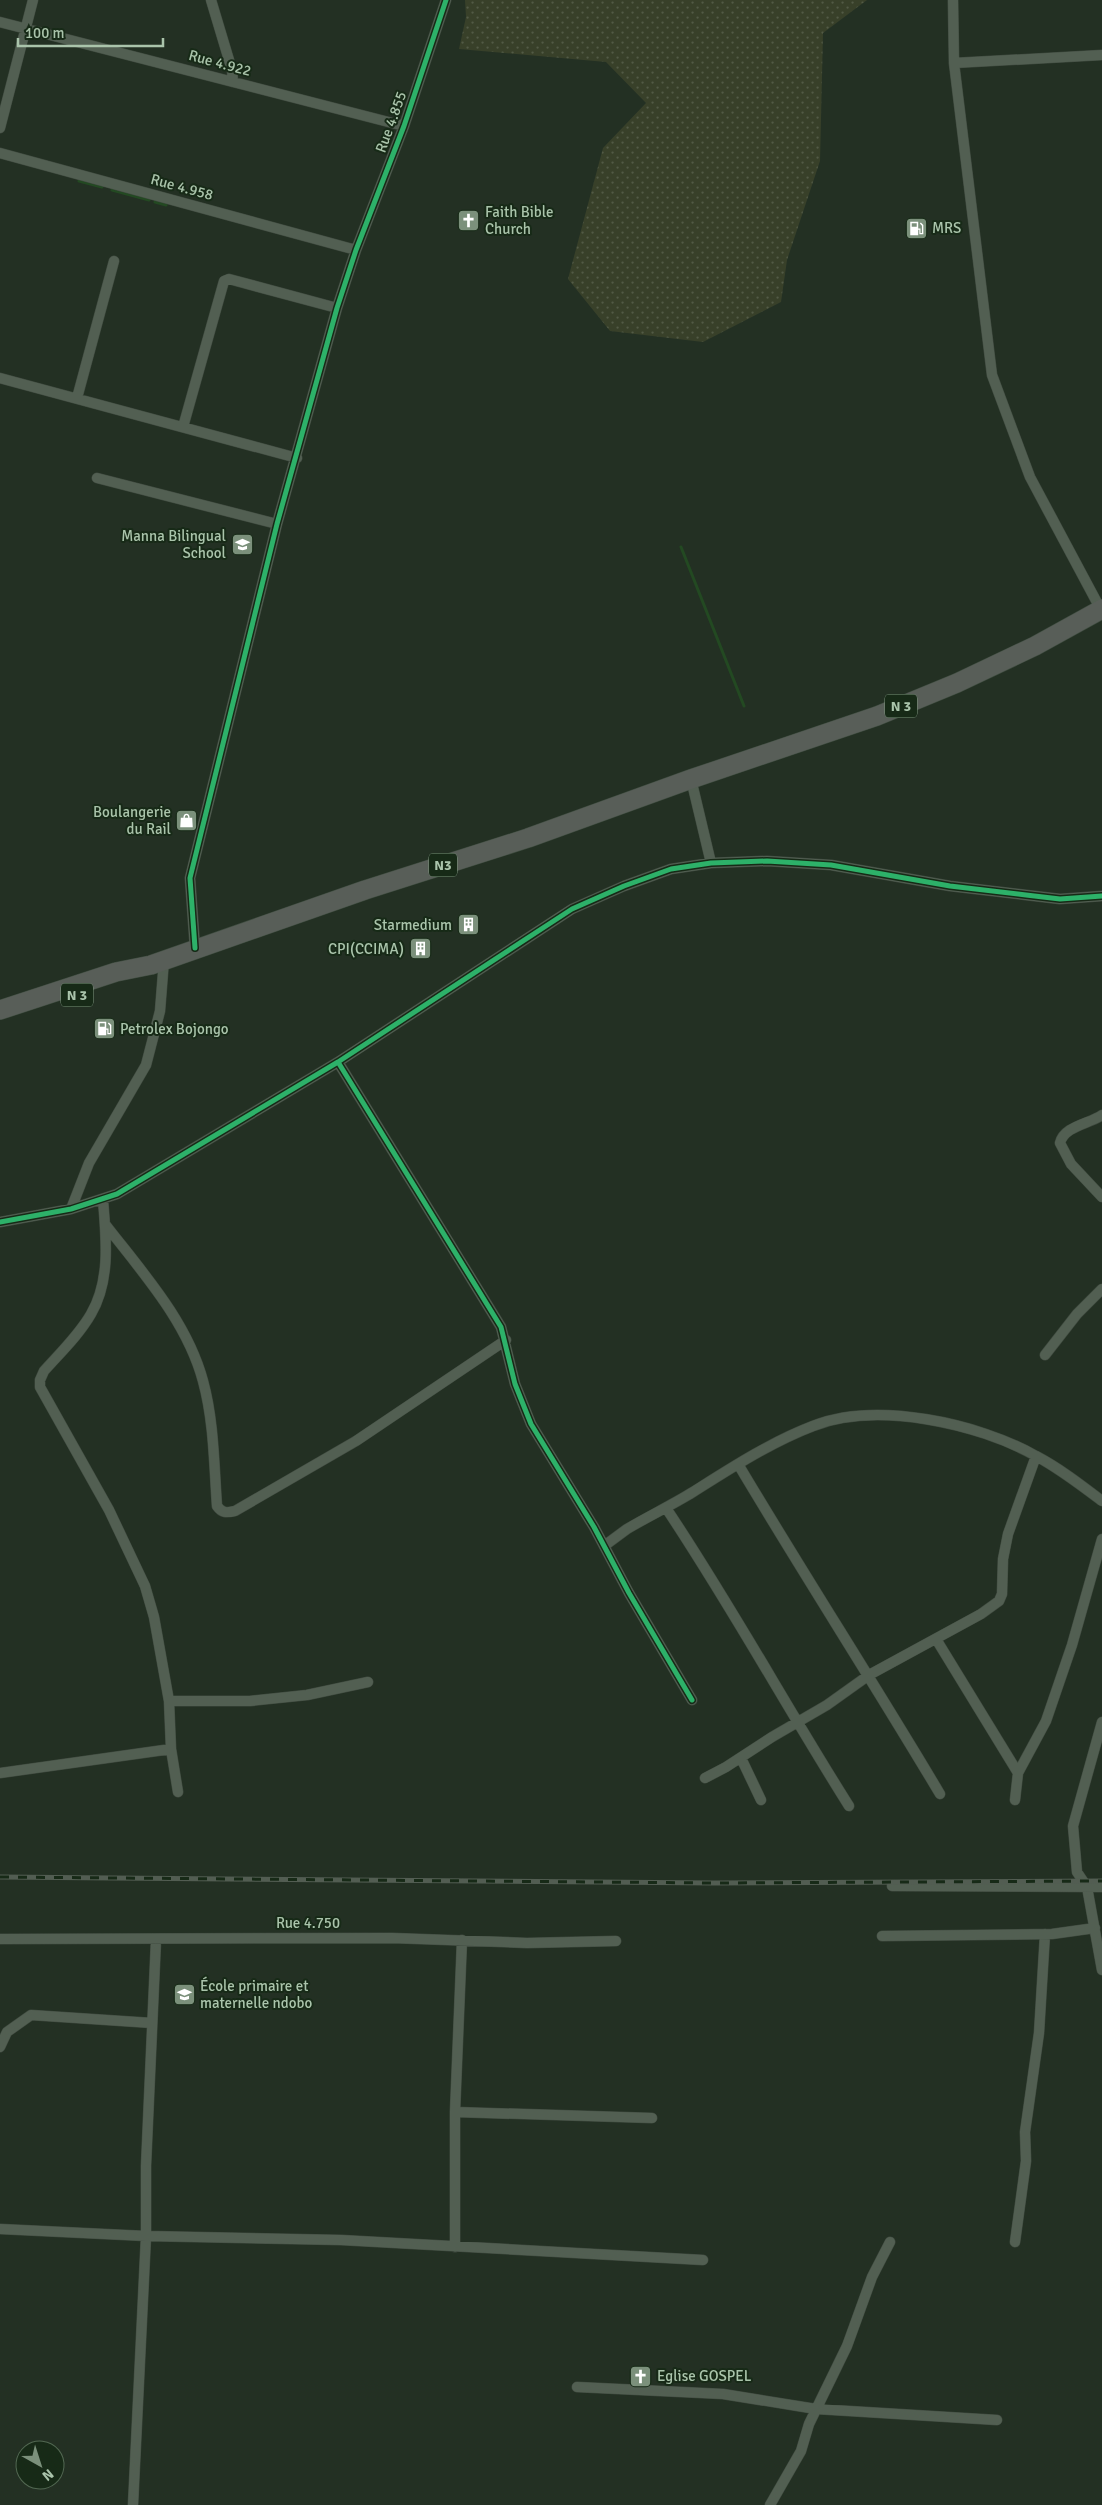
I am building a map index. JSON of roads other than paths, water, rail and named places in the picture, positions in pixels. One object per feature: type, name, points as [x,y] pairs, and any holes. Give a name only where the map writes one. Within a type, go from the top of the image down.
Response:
[{"type":"highway","name":"N 3","points":[[691,779],[877,716],[940,690],[1035,646],[1101,610]]},
{"type":"highway","name":"N3","points":[[195,948],[528,838],[691,779]]},
{"type":"highway","name":"N 3","points":[[0,1010],[116,972],[158,962],[195,948]]},
{"type":"highway","name":"N 3","points":[[0,1020],[130,978],[158,962]]},
{"type":"street","points":[[0,128],[33,0]]},
{"type":"street","points":[[211,0],[232,70],[233,82]]},
{"type":"street","name":"Rue 4.855","points":[[195,948],[190,878],[277,524],[337,308],[356,250],[404,126],[446,0]]},
{"type":"street","points":[[953,0],[954,63],[992,376],[1030,477],[1101,610]]},
{"type":"street","name":"Rue 4.922","points":[[0,22],[404,126]]},
{"type":"street","points":[[954,63],[1102,55]]},
{"type":"street","name":"Rue 4.958","points":[[0,154],[356,250]]},
{"type":"street","points":[[77,398],[114,261]]},
{"type":"street","points":[[183,427],[224,281],[229,279],[337,308]]},
{"type":"street","points":[[0,378],[296,458]]},
{"type":"street","points":[[97,478],[277,524]]},
{"type":"street","points":[[691,779],[711,863]]},
{"type":"street","points":[[0,1222],[71,1209],[117,1194],[338,1062],[572,909],[624,886],[671,869],[711,863],[767,861],[831,865],[950,886],[1026,896],[1060,899],[1102,896]]},
{"type":"street","points":[[71,1209],[89,1162],[146,1064],[160,1011],[158,962]]},
{"type":"street","points":[[338,1062],[502,1327],[515,1384],[530,1424],[594,1526],[692,1700]]},
{"type":"street","points":[[1102,1115],[1067,1131],[1061,1137],[1060,1143],[1071,1164],[1102,1197]]},
{"type":"street","points":[[103,1200],[107,1248],[101,1288],[92,1314],[44,1371],[40,1380],[40,1387],[109,1510],[145,1586],[154,1616],[169,1702],[171,1749],[178,1792]]},
{"type":"street","points":[[105,1224],[159,1295],[195,1355],[204,1382],[212,1436],[217,1506],[220,1511],[226,1513],[235,1511],[356,1441],[506,1340]]},
{"type":"street","points":[[1045,1354],[1077,1314],[1102,1289]]},
{"type":"street","points":[[604,1546],[627,1529],[666,1508],[738,1464],[813,1426],[845,1417],[878,1414],[950,1425],[996,1437],[1036,1456],[1102,1501]]},
{"type":"street","points":[[705,1778],[741,1758],[869,1675],[981,1614],[1001,1597],[1002,1559],[1008,1534],[1036,1456]]},
{"type":"street","points":[[738,1464],[869,1675],[940,1794]]},
{"type":"street","points":[[666,1508],[707,1570],[796,1723],[849,1806]]},
{"type":"street","points":[[1015,1800],[1018,1773],[1046,1721],[1072,1645],[1102,1539]]},
{"type":"street","points":[[936,1639],[1018,1773]]},
{"type":"street","points":[[169,1702],[250,1702],[307,1695],[368,1682]]},
{"type":"street","points":[[1102,1722],[1074,1826],[1077,1872],[1086,1887],[1102,1970]]},
{"type":"street","points":[[0,1773],[171,1749]]},
{"type":"street","points":[[741,1758],[761,1800]]},
{"type":"street","points":[[892,1886],[1102,1887]]},
{"type":"street","points":[[882,1936],[1045,1934],[1095,1928]]},
{"type":"street","points":[[1015,2242],[1026,2161],[1025,2132],[1039,2033],[1045,1934]]},
{"type":"street","name":"Rue 4.750","points":[[0,1939],[156,1940],[234,1938],[462,1940],[527,1943],[616,1941]]},
{"type":"street","points":[[134,2505],[146,2236],[156,1940]]},
{"type":"street","points":[[454,2247],[455,2112],[462,1940]]},
{"type":"street","points":[[0,2047],[7,2032],[31,2015],[152,2023]]},
{"type":"street","points":[[455,2112],[652,2118]]},
{"type":"street","points":[[0,2229],[146,2236],[341,2240],[626,2254],[703,2260]]},
{"type":"street","points":[[770,2505],[800,2451],[816,2409],[847,2346],[872,2277],[890,2242]]},
{"type":"street","points":[[577,2387],[741,2396],[816,2409],[997,2420]]},
{"type":"waterway","points":[[79,181],[102,187]]},
{"type":"waterway","points":[[112,190],[149,200]]},
{"type":"waterway","points":[[155,202],[166,205]]},
{"type":"waterway","points":[[681,547],[744,706]]},
{"type":"railway","points":[[0,1877],[714,1883],[1102,1881]]},
{"type":"place","name":"Faith Bible Church","points":[[469,221]]},
{"type":"place","name":"MRS","points":[[916,228]]},
{"type":"place","name":"Manna Bilingual School","points":[[242,545]]},
{"type":"place","name":"Boulangerie du Rail","points":[[187,821]]},
{"type":"place","name":"Starmedium","points":[[468,925]]},
{"type":"place","name":"CPI(CCIMA)","points":[[420,949]]},
{"type":"place","name":"Petrolex Bojongo","points":[[104,1029]]},
{"type":"place","name":"École primaire et maternelle ndobo","points":[[184,1995]]},
{"type":"place","name":"Eglise GOSPEL","points":[[641,2376]]}]
